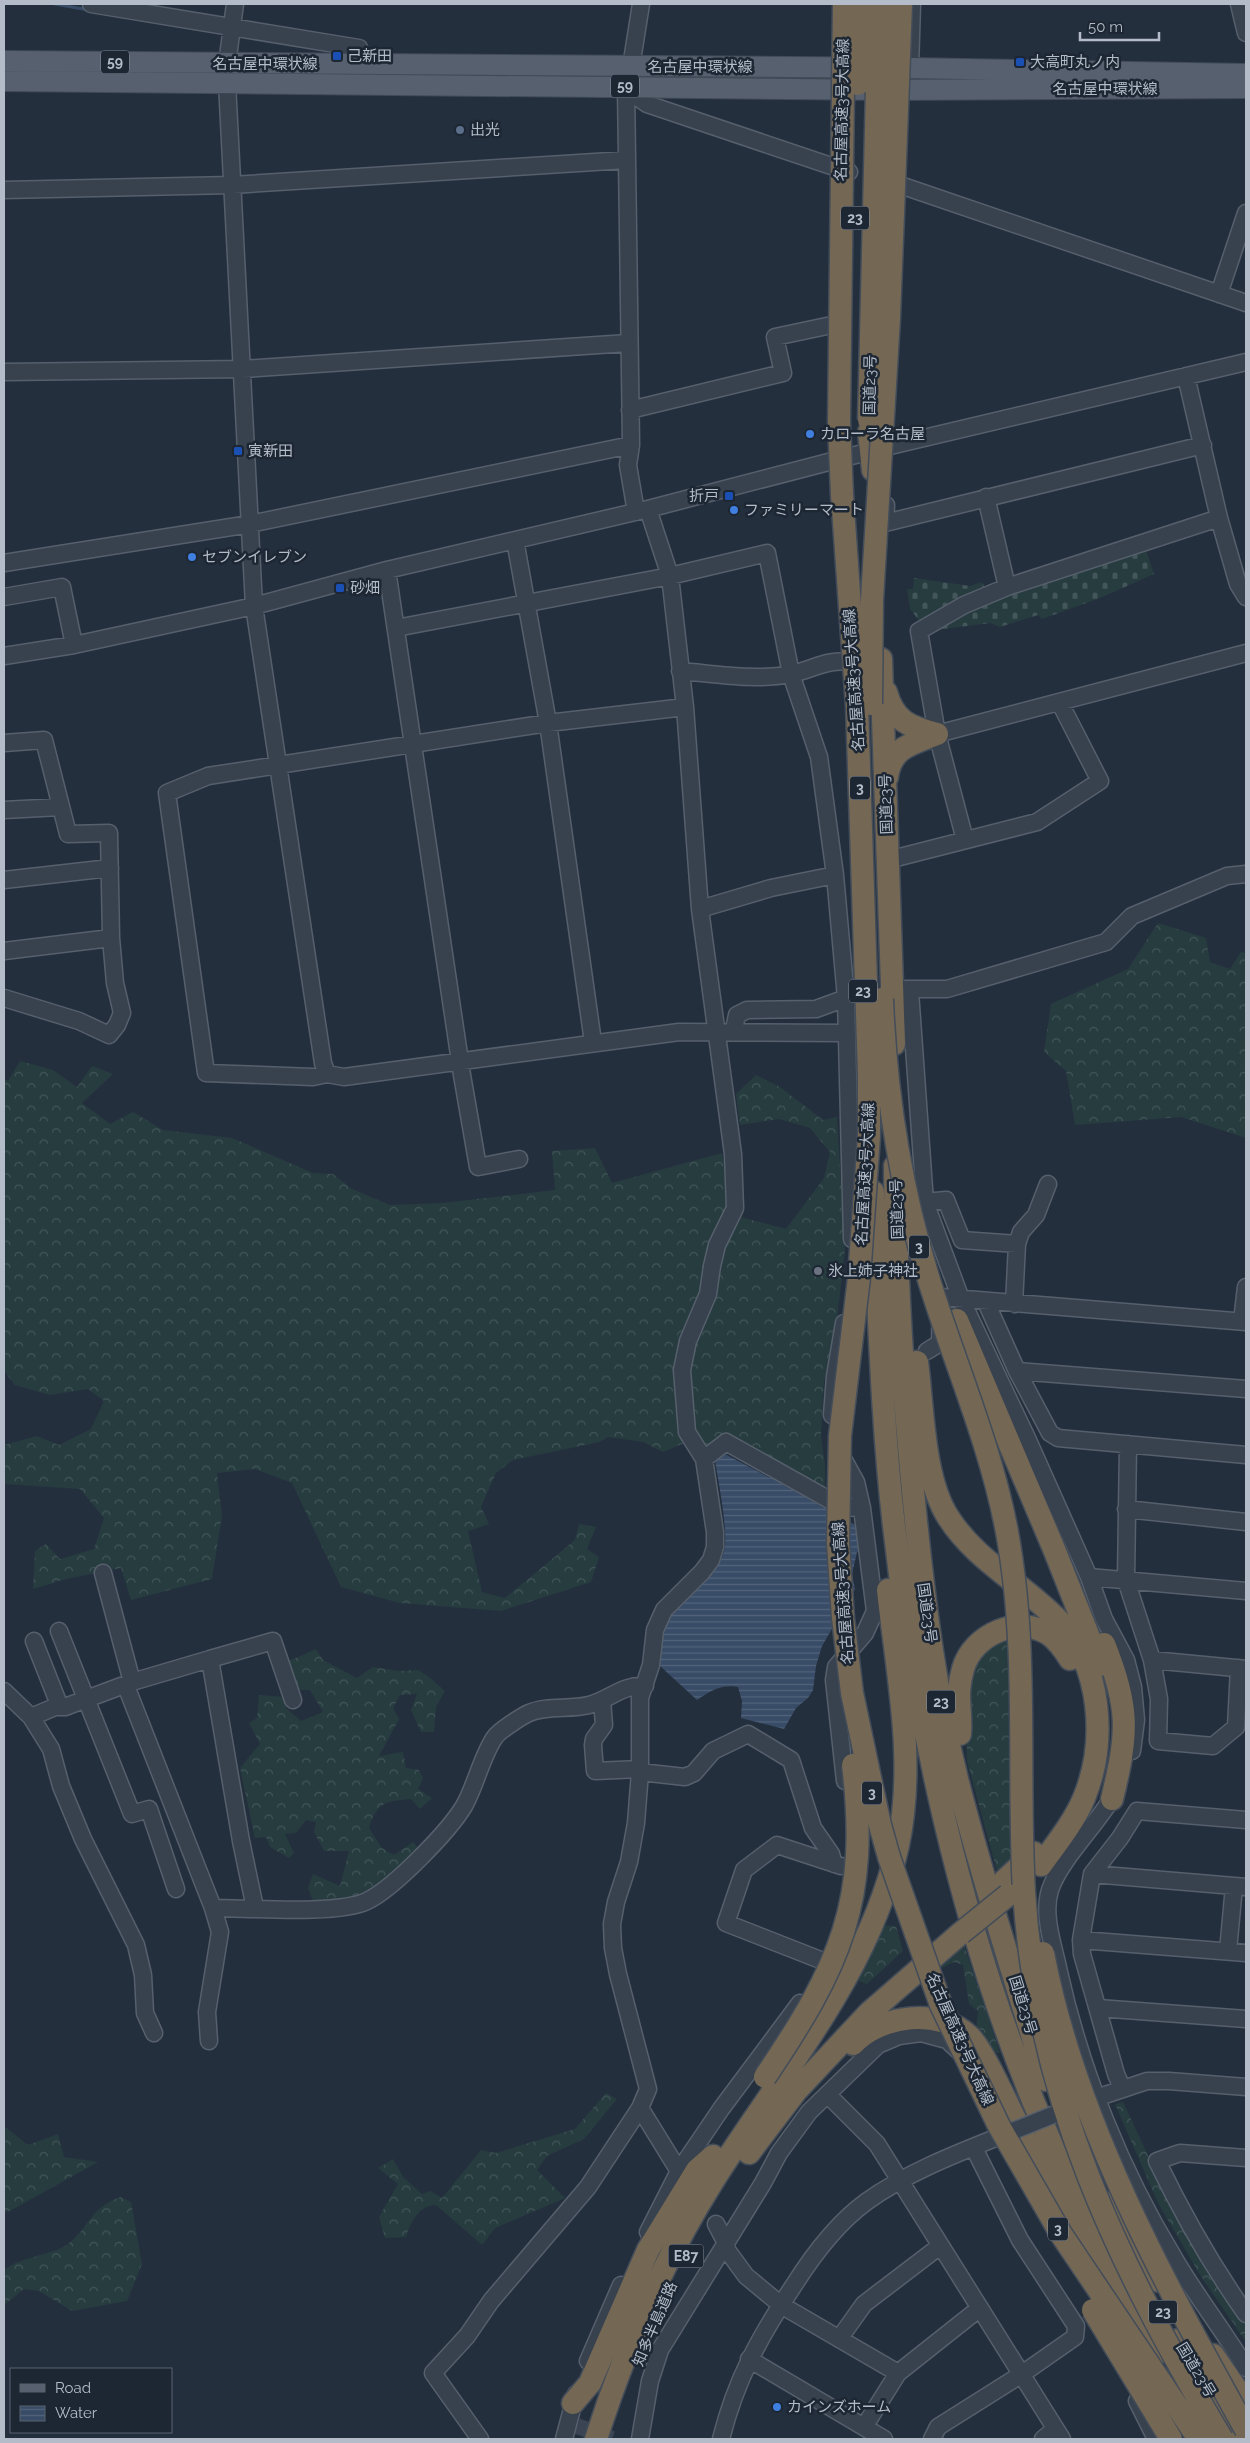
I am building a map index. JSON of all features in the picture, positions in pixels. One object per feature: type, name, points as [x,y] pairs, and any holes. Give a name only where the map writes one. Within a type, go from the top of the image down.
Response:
[{"type":"highway","name":"名古屋高速3号大高線","points":[[844,4],[839,423],[857,706],[869,1075],[869,1136],[859,1278],[840,1436],[837,1510],[839,1572],[848,1665],[869,1778],[889,1857],[941,2005],[999,2126],[1043,2205],[1106,2305],[1198,2439]]},
{"type":"highway","name":"23","points":[[850,457],[842,433],[842,323],[849,172],[849,79],[852,4]]},
{"type":"highway","name":"国道23号","points":[[861,4],[870,440],[882,679],[888,860],[902,990],[899,1190],[904,1376],[923,1582],[941,1702],[957,1779],[1049,2090],[1094,2181],[1183,2351],[1239,2439]]},
{"type":"highway","name":"国道23号","points":[[878,4],[870,440],[850,457],[851,662],[866,1078],[894,1525],[912,1653],[938,1789],[967,1903],[999,2008],[1034,2102],[1121,2296],[1198,2439]]},
{"type":"highway","name":"23","points":[[870,440],[877,434],[899,79],[893,4]]},
{"type":"highway","name":"名古屋高速3号大高線","points":[[901,4],[890,318],[872,600],[871,654],[883,1020],[899,1190],[936,1303],[980,1425],[1000,1497],[1008,1536],[1013,1566],[1020,1645],[1024,1893],[1031,1965],[1049,2055],[1065,2114],[1083,2166],[1130,2271],[1161,2334],[1222,2439]]},
{"type":"highway","points":[[882,679],[889,706],[903,722],[937,734]]},
{"type":"highway","points":[[885,794],[888,765],[896,752],[937,734]]},
{"type":"highway","points":[[899,1190],[919,1213],[957,1320],[994,1407],[1114,1668],[1125,1711],[1125,1739],[1112,1799]]},
{"type":"highway","points":[[899,1190],[929,1454],[940,1504],[967,1544],[1043,1606],[1069,1632],[1092,1682],[1098,1715],[1098,1731],[1090,1782],[1084,1800],[1040,1865]]},
{"type":"highway","points":[[764,2106],[828,2010],[853,1968],[885,1890],[898,1843],[906,1772],[903,1718],[884,1559],[894,1525]]},
{"type":"highway","points":[[960,1927],[1006,1888],[1040,1865],[1064,1844],[1092,1801],[1107,1767],[1113,1735],[1113,1713],[1106,1681],[1059,1550]]},
{"type":"highway","points":[[575,2423],[604,2374],[624,2325],[671,2228],[713,2156],[807,2012],[842,1940],[856,1882],[858,1840],[857,1799],[838,1626],[839,1572]]},
{"type":"highway","points":[[957,1779],[961,1731],[958,1705],[960,1683],[963,1667],[972,1651],[995,1631],[1008,1628],[1024,1626],[1050,1636],[1070,1658],[1083,1692],[1088,1722],[1087,1760],[1066,1813],[1006,1888]]},
{"type":"highway","points":[[1022,1803],[1045,1966],[1087,2106],[1154,2257],[1191,2331],[1246,2430]]},
{"type":"highway","name":"E87","points":[[764,2106],[799,2064],[883,1982],[960,1927]]},
{"type":"highway","name":"E87","points":[[796,2091],[869,2013],[960,1927]]},
{"type":"highway","points":[[941,2005],[948,2035],[992,2129],[1034,2211],[1172,2439]]},
{"type":"highway","points":[[796,2091],[829,2070],[857,2040],[878,2027],[902,2019],[918,2017],[956,2027],[970,2037],[982,2056],[1052,2195],[1101,2283],[1121,2296]]},
{"type":"highway","name":"知多半島道路","points":[[612,2439],[622,2405],[650,2333],[671,2284],[692,2244],[742,2164],[796,2091]]},
{"type":"highway","name":"知多半島道路","points":[[596,2439],[620,2365],[670,2256],[714,2180],[764,2106]]},
{"type":"highway","points":[[575,2423],[590,2383],[648,2250],[697,2170],[713,2156]]},
{"type":"highway","points":[[1094,2181],[1135,2249],[1246,2403]]},
{"type":"main road","name":"名古屋中環状線","points":[[4,60],[227,73],[631,80],[899,79],[1246,74]]},
{"type":"main road","name":"名古屋中環状線","points":[[4,81],[227,73],[366,65],[631,80]]},
{"type":"main road","name":"名古屋中環状線","points":[[899,79],[1246,88]]},
{"type":"street","points":[[91,4],[231,32],[359,48],[366,65]]},
{"type":"street","points":[[235,4],[227,73],[254,606],[323,1063],[327,1074]]},
{"type":"street","points":[[480,2439],[433,2373],[467,2336],[491,2300],[588,2187],[640,2108],[648,2089],[618,1974],[613,1948],[612,1924],[616,1902],[629,1862],[635,1833],[640,1770],[640,1698],[651,1665],[655,1630],[664,1610],[702,1572],[711,1560],[715,1532],[704,1459],[687,1432],[682,1370],[688,1342],[708,1294],[717,1245],[735,1208],[733,1154],[726,1031],[700,909],[685,707],[670,576],[642,511],[628,465],[631,445],[626,160],[631,80],[641,4]]},
{"type":"street","points":[[912,4],[899,79],[900,185],[870,440],[885,523],[1203,445]]},
{"type":"street","points":[[1239,4],[1246,29]]},
{"type":"street","points":[[631,80],[637,96],[647,104],[849,172]]},
{"type":"street","points":[[4,190],[232,185],[626,160]]},
{"type":"street","points":[[900,185],[1246,303]]},
{"type":"street","points":[[1219,294],[1246,213]]},
{"type":"street","points":[[630,410],[783,373],[775,337],[842,323]]},
{"type":"street","points":[[4,372],[243,369],[628,343]]},
{"type":"street","points":[[870,440],[1186,376],[1246,362]]},
{"type":"street","points":[[1186,376],[1219,518],[1238,584],[1246,597]]},
{"type":"street","points":[[4,563],[250,524],[631,445]]},
{"type":"street","points":[[4,656],[74,645],[254,606],[387,570],[642,511],[850,457]]},
{"type":"street","points":[[986,497],[1007,587]]},
{"type":"street","points":[[965,840],[937,734],[918,631],[964,604],[1007,587],[1219,518]]},
{"type":"street","points":[[515,540],[525,605],[548,723],[593,1042]]},
{"type":"street","points":[[396,628],[670,576],[767,553],[791,674],[819,757],[835,875],[846,998],[852,1221],[851,1268],[838,1356],[832,1424],[834,1441],[856,1482],[862,1508],[875,1611],[865,1633],[836,1667],[834,1680],[846,1790],[840,1912],[823,1961],[794,2012],[721,2109],[681,2173],[619,2290],[598,2335],[575,2423],[564,2439]]},
{"type":"street","points":[[387,570],[460,1061],[478,1167],[519,1159]]},
{"type":"street","points":[[4,597],[62,587],[74,645]]},
{"type":"street","points":[[937,734],[1246,653]]},
{"type":"street","points":[[680,671],[751,677],[791,674],[834,660],[851,662]]},
{"type":"street","points":[[888,860],[1037,822],[1100,781],[1060,703]]},
{"type":"street","points":[[685,707],[548,723],[208,776],[166,793],[206,1074],[313,1077],[327,1074],[344,1077],[593,1042],[679,1032],[846,1033]]},
{"type":"street","points":[[4,743],[44,740],[68,834],[109,833],[111,938],[115,983],[122,1013],[117,1025],[109,1035],[79,1021],[4,998]]},
{"type":"street","points":[[4,810],[60,807]]},
{"type":"street","points":[[4,880],[110,868]]},
{"type":"street","points":[[1246,874],[1227,876],[1132,916],[1106,942],[947,989],[902,990],[925,1202],[961,1299],[1015,1412],[1089,1577],[1104,1619],[1126,1660],[1135,1712],[1132,1747],[1126,1774],[1112,1799],[1056,1876],[1050,1891],[1048,1906],[1049,1924],[1064,1995],[1095,2098],[1133,2184],[1174,2259],[1246,2368]]},
{"type":"street","points":[[700,909],[771,888],[835,875]]},
{"type":"street","points":[[4,951],[111,938]]},
{"type":"street","points":[[726,1031],[737,1016],[747,1010],[816,1009],[846,998]]},
{"type":"street","points":[[1014,1304],[1017,1244],[1021,1232],[1036,1215],[1048,1184]]},
{"type":"street","points":[[925,1202],[946,1200],[962,1240],[1017,1244]]},
{"type":"street","points":[[927,1351],[940,1343],[941,1297],[1244,1321],[1246,1287]]},
{"type":"street","points":[[986,1302],[1017,1371],[1050,1433],[1058,1438],[1246,1455]]},
{"type":"street","points":[[838,1356],[865,1358]]},
{"type":"street","points":[[1017,1371],[1246,1389]]},
{"type":"street","points":[[704,1459],[726,1442],[842,1507],[862,1508]]},
{"type":"street","points":[[1128,1444],[1126,1580],[1152,1660],[1160,1698],[1158,1741],[1213,1746],[1241,1732],[1243,1668],[1152,1660]]},
{"type":"street","points":[[1126,1510],[1246,1522]]},
{"type":"street","points":[[103,1573],[129,1684],[213,1908],[220,1932],[207,2012],[209,2040]]},
{"type":"street","points":[[1089,1577],[1246,1591]]},
{"type":"street","points":[[59,1631],[132,1814],[149,1809],[176,1890]]},
{"type":"street","points":[[34,1641],[60,1707]]},
{"type":"street","points":[[31,1717],[55,1707],[273,1641],[293,1700]]},
{"type":"street","points":[[210,1659],[241,1842],[255,1908]]},
{"type":"street","points":[[213,1908],[340,1907],[366,1901],[402,1873],[439,1837],[464,1806],[495,1736],[529,1713],[581,1707],[602,1700],[621,1689],[636,1685],[645,1686]]},
{"type":"street","points":[[4,1691],[31,1717],[51,1748],[61,1786],[83,1839],[136,1945],[143,1975],[145,2013],[154,2033]]},
{"type":"street","points":[[602,1700],[604,1725],[594,1739],[593,1745],[595,1771],[640,1770],[685,1777],[694,1773],[713,1751],[748,1734],[791,1760],[813,1828],[841,1866]]},
{"type":"street","points":[[1122,2088],[1116,2074],[1082,1954],[1081,1940],[1092,1874],[1120,1838],[1137,1811],[1246,1820]]},
{"type":"street","points":[[823,1961],[726,1923],[744,1870],[776,1845],[841,1866]]},
{"type":"street","points":[[1092,1874],[1240,1887],[1228,1951]]},
{"type":"street","points":[[1081,1940],[1246,1953]]},
{"type":"street","points":[[1098,2008],[1246,2019]]},
{"type":"street","points":[[640,2439],[650,2382],[660,2350],[763,2183],[779,2153],[809,2112],[878,2045],[899,2036],[921,2033],[947,2040],[966,2058],[1010,2132],[1061,2228],[1122,2372],[1156,2439]]},
{"type":"street","points":[[721,2439],[748,2359],[810,2260],[835,2230],[864,2203],[900,2181],[974,2148],[1122,2088],[1147,2081],[1169,2080],[1246,2087]]},
{"type":"street","points":[[828,2095],[877,2144],[1022,2374],[1053,2436]]},
{"type":"street","points":[[640,2108],[681,2173]]},
{"type":"street","points":[[932,2439],[938,2427],[1022,2374],[1075,2337],[1076,2326],[1020,2240],[974,2148]]},
{"type":"street","points":[[1246,2158],[1180,2153],[1157,2161],[1182,2213],[1213,2268],[1241,2292],[1246,2314]]},
{"type":"street","points":[[716,2224],[726,2243],[727,2250],[746,2276],[781,2305],[898,2374]]},
{"type":"street","points":[[839,2339],[864,2304],[940,2246]]},
{"type":"street","points":[[864,2427],[898,2374],[980,2308]]},
{"type":"street","points":[[1231,2343],[1246,2359]]},
{"type":"street","points":[[748,2359],[884,2439]]},
{"type":"green space","points":[[1145,547],[1154,574],[1100,598],[1042,619],[1038,615],[1000,627],[990,623],[936,630],[966,607]]},
{"type":"green space","points":[[914,578],[970,586],[982,582],[986,591],[922,624],[910,609],[907,589],[913,589]]},
{"type":"green space","points":[[1158,923],[1206,938],[1210,962],[1230,969],[1241,952],[1246,953],[1246,1138],[1181,1117],[1075,1125],[1066,1071],[1044,1052],[1051,1004],[1128,969]]},
{"type":"green space","points":[[20,1061],[53,1070],[77,1087],[92,1066],[113,1074],[82,1103],[110,1124],[133,1112],[163,1130],[232,1138],[313,1173],[333,1174],[352,1189],[390,1205],[442,1203],[555,1190],[552,1151],[595,1148],[612,1183],[722,1153],[728,1177],[726,1213],[786,1229],[824,1178],[830,1152],[810,1128],[779,1119],[740,1125],[736,1094],[756,1075],[780,1087],[823,1120],[837,1117],[845,1249],[836,1328],[824,1382],[821,1435],[825,1464],[825,1491],[728,1437],[713,1449],[696,1438],[663,1452],[643,1442],[608,1437],[600,1442],[513,1460],[496,1473],[481,1507],[489,1524],[468,1531],[482,1592],[505,1598],[575,1540],[579,1524],[596,1527],[587,1549],[599,1557],[591,1582],[501,1611],[400,1603],[341,1587],[292,1483],[255,1469],[217,1473],[222,1515],[212,1579],[131,1600],[121,1568],[66,1579],[33,1589],[35,1551],[46,1544],[60,1559],[94,1549],[104,1518],[80,1489],[4,1484],[4,1445],[37,1436],[59,1445],[91,1429],[104,1401],[88,1389],[50,1395],[15,1385],[4,1371],[4,1079],[8,1081]]},
{"type":"green space","points":[[1008,1639],[1010,1865],[998,1875],[967,1761],[966,1686],[975,1661],[992,1642]]},
{"type":"green space","points":[[316,1649],[323,1660],[357,1678],[373,1667],[399,1671],[418,1670],[445,1691],[436,1707],[434,1732],[421,1732],[411,1710],[417,1694],[400,1695],[393,1708],[399,1719],[379,1756],[403,1752],[406,1768],[419,1770],[423,1778],[418,1789],[432,1798],[420,1809],[411,1799],[389,1802],[384,1804],[375,1813],[369,1828],[382,1848],[394,1855],[413,1842],[419,1849],[364,1897],[313,1901],[308,1888],[313,1874],[340,1886],[349,1851],[324,1851],[314,1832],[316,1822],[306,1820],[296,1833],[285,1834],[294,1853],[289,1858],[270,1847],[266,1837],[255,1838],[240,1768],[260,1744],[249,1723],[257,1718],[259,1695],[283,1697],[286,1708],[301,1721],[323,1712],[310,1690],[299,1690],[289,1661]]},
{"type":"green space","points":[[884,1925],[896,1926],[903,1951],[867,1984],[854,1979],[874,1950]]},
{"type":"green space","points":[[964,1945],[1000,2053],[991,2053],[976,2030],[978,2011],[969,2004],[963,1965],[954,1962],[942,1968],[938,1965]]},
{"type":"green space","points":[[606,2093],[617,2099],[584,2139],[547,2156],[537,2170],[565,2198],[495,2228],[482,2245],[436,2205],[424,2208],[416,2216],[406,2237],[385,2238],[379,2217],[398,2184],[378,2168],[393,2159],[403,2177],[422,2194],[430,2191],[442,2198],[481,2150],[496,2153],[575,2129]]},
{"type":"green space","points":[[1123,2102],[1166,2194],[1246,2322],[1246,2342],[1200,2275],[1158,2203],[1115,2104]]},
{"type":"green space","points":[[4,2126],[28,2145],[58,2134],[64,2157],[98,2162],[8,2212],[4,2211]]},
{"type":"green space","points":[[121,2197],[131,2202],[142,2264],[127,2301],[72,2311],[39,2291],[24,2289],[4,2305],[4,2270],[11,2265],[62,2248],[75,2238],[96,2212],[111,2201]]},
{"type":"water","points":[[723,1453],[770,1478],[773,1476],[781,1478],[780,1483],[857,1526],[862,1550],[857,1552],[852,1574],[855,1589],[822,1646],[816,1666],[813,1690],[808,1698],[796,1708],[784,1729],[741,1718],[742,1701],[738,1687],[727,1686],[716,1689],[697,1700],[660,1666],[662,1637],[669,1617],[679,1604],[715,1569],[724,1551],[724,1520],[715,1460]]},
{"type":"waterway","points":[[55,4],[89,10]]},
{"type":"tunnel","points":[[577,2426],[612,2439]]},
{"type":"place","name":"己新田","points":[[337,56]]},
{"type":"place","name":"大高町丸ノ内","points":[[1020,62]]},
{"type":"place","name":"出光","points":[[460,130]]},
{"type":"place","name":"カローラ名古屋","points":[[810,434]]},
{"type":"place","name":"寅新田","points":[[238,451]]},
{"type":"place","name":"折戸","points":[[729,496]]},
{"type":"place","name":"ファミリーマート","points":[[734,510]]},
{"type":"place","name":"セブンイレブン","points":[[192,557]]},
{"type":"place","name":"砂畑","points":[[340,588]]},
{"type":"place","name":"氷上姉子神社","points":[[818,1271]]},
{"type":"place","name":"カインズホーム","points":[[777,2407]]}]
